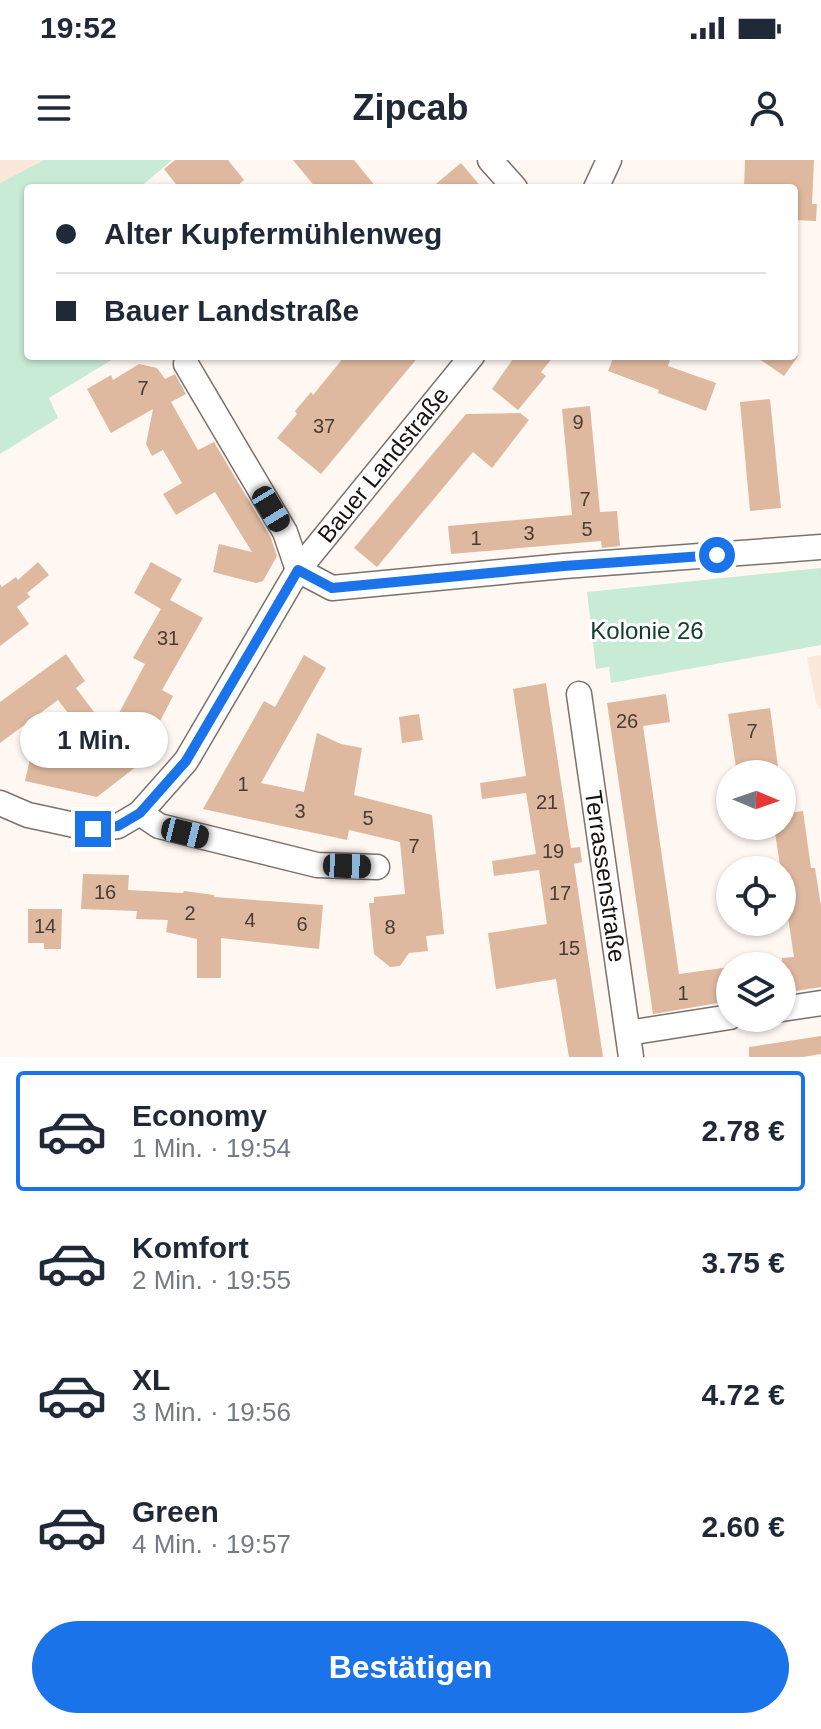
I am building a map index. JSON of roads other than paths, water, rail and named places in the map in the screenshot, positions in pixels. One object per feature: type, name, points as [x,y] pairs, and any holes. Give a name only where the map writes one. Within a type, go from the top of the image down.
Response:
[{"type":"street","points":[[490,160],[511,184]]},
{"type":"street","points":[[598,184],[609,160]]},
{"type":"street","name":"Bauer Landstraße","points":[[0,803],[28,815],[93,829],[118,826],[140,813],[186,761],[298,570],[469,360]]},
{"type":"street","points":[[186,364],[285,532],[298,570],[332,588],[564,566],[821,547]]},
{"type":"street","name":"Terrassenstraße","points":[[579,694],[629,1045]]},
{"type":"street","points":[[140,813],[159,826],[317,865],[377,867]]},
{"type":"street","points":[[796,1007],[821,1003]]},
{"type":"street","points":[[629,1045],[716,1021]]},
{"type":"park label","name":"Kolonie 26","points":[[647,631]]}]
